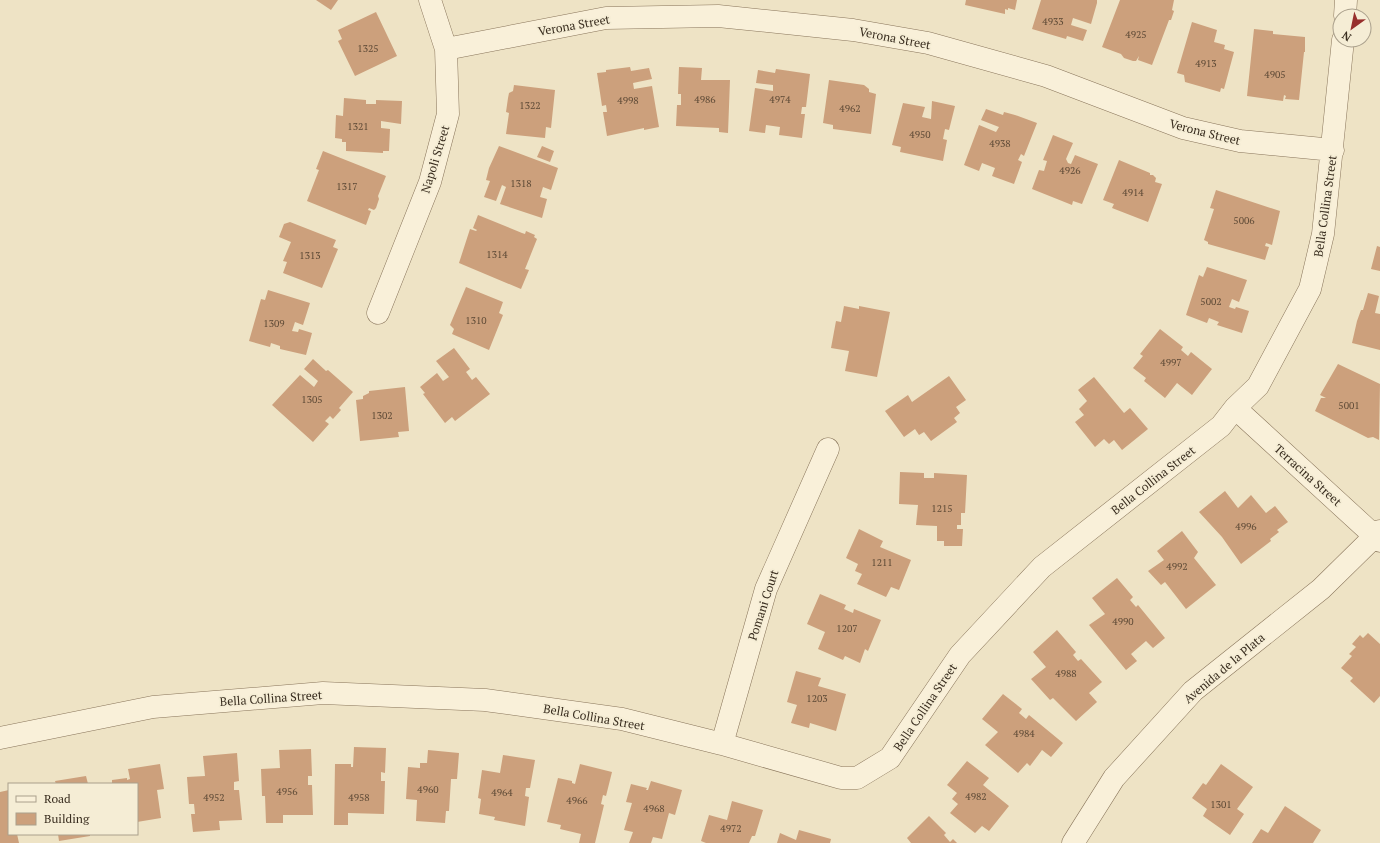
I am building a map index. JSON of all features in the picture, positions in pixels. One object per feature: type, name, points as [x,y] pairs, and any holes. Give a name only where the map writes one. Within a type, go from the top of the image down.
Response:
[{"type":"street","name":"Napoli Street","points":[[378,313],[430,182],[448,114],[446,49],[430,0]]},
{"type":"street","name":"Verona Street","points":[[446,49],[606,18],[718,16],[853,30],[928,43],[1046,76],[1183,128],[1240,141],[1333,150]]},
{"type":"street","name":"Bella Collina Street","points":[[0,738],[153,707],[323,693],[485,700],[622,720],[722,744],[841,778],[857,778],[890,758],[960,655],[1042,567],[1221,426],[1235,408],[1258,386],[1310,289],[1323,234],[1333,150],[1342,48]]},
{"type":"street","name":"Terracina Street","points":[[1235,408],[1378,536]]},
{"type":"street","name":"Pomani Court","points":[[722,744],[766,589],[828,450]]},
{"type":"street","name":"Avenida de la Plata","points":[[1074,843],[1114,778],[1193,691],[1321,589],[1378,536]]},
{"type":"building","points":[[316,0],[338,0],[331,10]]},
{"type":"building","points":[[966,0],[1017,0],[1015,10],[1008,8],[1008,10],[1005,9],[1005,14],[965,5]]},
{"type":"building","points":[[1041,0],[1097,0],[1091,24],[1073,18],[1071,25],[1087,30],[1083,41],[1067,36],[1066,39],[1032,29]]},
{"type":"building","points":[[1120,0],[1174,0],[1172,10],[1174,11],[1171,20],[1169,20],[1152,65],[1138,60],[1139,56],[1136,61],[1133,61],[1124,58],[1121,54],[1102,47]]},
{"type":"building","points":[[376,12],[397,56],[355,76],[338,41],[342,39],[338,30]]},
{"type":"building","points":[[1192,22],[1217,30],[1214,42],[1225,45],[1224,49],[1234,52],[1224,89],[1221,88],[1220,92],[1185,82],[1184,75],[1177,73]]},
{"type":"building","points":[[1254,29],[1273,31],[1273,34],[1305,37],[1305,52],[1299,100],[1285,99],[1286,96],[1284,95],[1283,101],[1247,96]]},
{"type":"building","points":[[630,67],[631,71],[649,68],[652,79],[633,83],[634,89],[652,86],[659,127],[644,130],[644,128],[607,136],[603,112],[607,112],[606,105],[602,106],[597,73],[606,72],[606,70]]},
{"type":"building","points":[[679,67],[702,68],[701,80],[730,80],[728,133],[719,132],[719,128],[676,126],[677,105],[681,105],[681,94],[678,94]]},
{"type":"building","points":[[776,69],[810,74],[806,107],[802,107],[801,114],[805,114],[802,138],[779,135],[780,127],[766,125],[765,133],[749,131],[755,88],[773,91],[773,85],[756,83],[758,70],[775,73]]},
{"type":"building","points":[[829,80],[864,85],[869,89],[869,92],[876,94],[871,134],[833,129],[833,125],[823,123]]},
{"type":"building","points":[[514,85],[555,90],[551,128],[546,127],[545,138],[506,134],[509,113],[506,112],[508,98],[509,93],[513,91]]},
{"type":"building","points":[[344,98],[366,100],[366,104],[376,104],[376,100],[402,101],[401,124],[381,121],[381,128],[390,129],[389,151],[383,151],[383,153],[346,151],[346,142],[342,142],[342,139],[335,138],[336,115],[343,116]]},
{"type":"building","points":[[932,101],[955,106],[949,130],[945,129],[943,139],[947,140],[943,161],[900,152],[901,147],[892,145],[903,103],[925,107],[922,117],[931,119]]},
{"type":"building","points":[[986,109],[1003,115],[1004,112],[1015,115],[1037,123],[1024,156],[1021,154],[1018,160],[1022,162],[1014,184],[992,176],[995,168],[982,163],[979,171],[964,165],[979,125],[996,132],[999,127],[981,120]]},
{"type":"building","points":[[1053,135],[1073,143],[1066,159],[1068,163],[1071,164],[1075,155],[1098,164],[1082,204],[1073,201],[1072,205],[1032,189],[1039,170],[1044,171],[1047,161],[1043,160]]},
{"type":"building","points":[[499,146],[558,168],[551,190],[543,187],[540,197],[547,199],[542,218],[500,204],[506,187],[502,185],[496,201],[484,197],[490,181],[486,180],[489,168]]},
{"type":"building","points":[[542,146],[554,151],[550,162],[537,157]]},
{"type":"building","points":[[323,151],[386,176],[378,196],[379,199],[376,208],[374,210],[369,208],[368,210],[371,211],[366,225],[307,201],[319,170],[316,169]]},
{"type":"building","points":[[1119,160],[1150,173],[1150,175],[1153,175],[1156,178],[1155,182],[1162,184],[1148,222],[1112,208],[1114,204],[1103,200]]},
{"type":"building","points":[[1216,190],[1280,211],[1272,245],[1266,243],[1265,246],[1269,247],[1265,260],[1208,244],[1208,242],[1204,240],[1214,209],[1210,208]]},
{"type":"building","points":[[478,215],[522,233],[525,234],[526,231],[535,235],[534,237],[537,239],[525,269],[529,270],[521,289],[459,263],[470,229],[477,230],[473,228]]},
{"type":"building","points":[[290,222],[336,240],[333,247],[338,249],[322,288],[283,273],[287,262],[283,261],[291,242],[279,237],[284,224]]},
{"type":"building","points":[[1377,246],[1380,247],[1380,271],[1371,269]]},
{"type":"building","points":[[1207,267],[1247,280],[1239,302],[1232,299],[1229,307],[1235,309],[1236,307],[1249,311],[1242,333],[1217,325],[1219,322],[1209,318],[1207,323],[1186,315],[1199,275],[1203,277]]},
{"type":"building","points":[[466,287],[503,302],[499,313],[503,315],[489,350],[452,334],[454,329],[450,325]]},
{"type":"building","points":[[268,290],[310,303],[303,325],[295,322],[292,331],[298,332],[299,329],[312,333],[306,355],[280,349],[280,346],[271,343],[270,347],[249,341],[261,299],[265,300]]},
{"type":"building","points":[[1368,293],[1379,296],[1375,313],[1380,314],[1380,350],[1352,343],[1357,321],[1361,310],[1363,310]]},
{"type":"building","points":[[844,306],[859,309],[859,306],[890,312],[877,377],[845,371],[849,351],[831,348],[836,321],[841,322]]},
{"type":"building","points":[[1160,329],[1183,347],[1181,350],[1188,356],[1191,352],[1212,369],[1192,395],[1177,383],[1165,398],[1144,381],[1146,378],[1133,368],[1143,356],[1140,354]]},
{"type":"building","points":[[454,348],[470,369],[466,372],[472,380],[476,377],[490,394],[455,421],[452,417],[445,423],[423,394],[425,393],[420,387],[437,373],[443,381],[449,377],[436,361]]},
{"type":"building","points":[[313,359],[353,392],[339,408],[341,410],[333,419],[330,416],[325,421],[329,424],[313,442],[272,405],[300,375],[314,387],[318,381],[304,369]]},
{"type":"building","points":[[1338,364],[1380,384],[1379,440],[1373,437],[1368,438],[1315,411],[1321,398],[1326,398],[1320,395]]},
{"type":"building","points":[[949,376],[966,400],[956,407],[960,413],[954,418],[957,422],[931,441],[924,432],[919,435],[915,429],[904,437],[885,411],[908,395],[912,402]]},
{"type":"building","points":[[1094,377],[1124,413],[1130,408],[1148,429],[1122,450],[1114,440],[1109,444],[1104,439],[1095,447],[1075,422],[1084,415],[1079,409],[1087,401],[1078,390]]},
{"type":"building","points":[[405,387],[409,431],[398,432],[399,437],[360,441],[356,400],[363,399],[363,396],[369,393],[369,391]]},
{"type":"building","points":[[900,472],[924,473],[924,478],[934,478],[934,473],[967,475],[965,513],[961,513],[961,525],[957,525],[957,529],[963,529],[962,546],[944,546],[944,541],[937,541],[937,526],[916,525],[918,505],[899,504]]},
{"type":"building","points":[[1225,491],[1238,508],[1251,495],[1266,513],[1275,506],[1288,522],[1277,530],[1279,532],[1270,539],[1271,541],[1241,564],[1222,537],[1199,512]]},
{"type":"building","points":[[859,529],[883,541],[880,547],[911,560],[899,590],[891,587],[886,597],[857,584],[862,574],[855,571],[858,564],[846,558]]},
{"type":"building","points":[[1182,531],[1198,552],[1194,558],[1216,585],[1186,609],[1165,582],[1161,585],[1148,571],[1164,560],[1157,551]]},
{"type":"building","points":[[1117,578],[1133,597],[1130,600],[1136,607],[1138,605],[1165,638],[1153,648],[1146,641],[1131,654],[1137,661],[1126,670],[1089,625],[1105,614],[1092,598]]},
{"type":"building","points":[[820,594],[846,605],[844,609],[853,613],[854,609],[881,620],[868,651],[865,649],[860,663],[845,656],[843,660],[818,649],[825,632],[807,624]]},
{"type":"building","points":[[1057,630],[1076,652],[1073,655],[1078,661],[1081,659],[1102,682],[1089,693],[1097,702],[1076,721],[1053,698],[1050,700],[1031,679],[1046,667],[1033,652]]},
{"type":"building","points":[[1368,633],[1380,644],[1380,696],[1374,703],[1350,681],[1353,678],[1341,668],[1352,656],[1349,654],[1356,647],[1352,644],[1360,635],[1363,638]]},
{"type":"building","points":[[796,671],[821,678],[818,686],[846,694],[836,731],[810,723],[809,728],[791,723],[797,705],[787,702]]},
{"type":"building","points":[[1003,694],[1022,709],[1019,713],[1026,719],[1029,715],[1063,743],[1051,757],[1042,750],[1030,766],[1027,763],[1018,773],[985,745],[998,732],[982,719]]},
{"type":"building","points":[[354,747],[386,748],[385,773],[381,772],[381,781],[385,781],[384,814],[348,813],[348,825],[334,825],[335,764],[351,764],[351,767],[353,767]]},
{"type":"building","points":[[311,749],[312,776],[308,776],[308,785],[312,785],[313,815],[283,815],[283,823],[266,823],[265,796],[262,796],[261,769],[280,768],[279,750]]},
{"type":"building","points":[[428,750],[459,753],[457,779],[451,779],[449,811],[446,811],[445,823],[416,821],[417,800],[406,799],[408,767],[420,768],[420,763],[427,763]]},
{"type":"building","points":[[237,753],[239,781],[234,782],[234,790],[239,790],[242,820],[219,821],[220,830],[193,832],[191,814],[195,814],[194,804],[189,804],[187,777],[205,776],[203,756]]},
{"type":"building","points":[[503,755],[535,760],[530,788],[526,788],[525,796],[529,797],[525,826],[494,820],[495,817],[479,814],[481,799],[478,798],[482,770],[500,773]]},
{"type":"building","points":[[967,761],[989,778],[983,785],[1009,806],[989,831],[982,826],[975,833],[950,813],[958,804],[952,799],[957,793],[947,785]]},
{"type":"building","points":[[160,764],[164,789],[157,790],[161,818],[138,822],[138,783],[112,783],[112,780],[130,779],[128,769]]},
{"type":"building","points":[[580,764],[612,772],[606,796],[603,795],[601,804],[604,805],[595,843],[579,843],[581,834],[560,829],[561,825],[547,822],[558,778],[572,781],[572,783],[575,784]]},
{"type":"building","points":[[1221,764],[1253,787],[1237,809],[1244,814],[1230,835],[1203,816],[1207,809],[1192,798],[1203,783],[1206,785]]},
{"type":"building","points":[[86,776],[88,783],[56,783],[55,781]]},
{"type":"building","points":[[651,781],[682,790],[675,815],[669,813],[662,839],[653,837],[651,843],[629,843],[633,832],[624,830],[632,803],[626,802],[631,784],[647,788],[646,790],[648,790]]},
{"type":"building","points":[[8,790],[8,835],[17,835],[19,843],[0,843],[0,792]]},
{"type":"building","points":[[732,801],[763,810],[755,836],[752,836],[749,843],[706,843],[701,841],[709,815],[727,820]]},
{"type":"building","points":[[1285,806],[1321,830],[1313,843],[1252,843],[1261,829],[1268,833]]},
{"type":"building","points":[[929,816],[946,833],[944,835],[950,842],[953,839],[957,843],[911,843],[907,838]]},
{"type":"building","points":[[799,830],[831,839],[830,843],[777,843],[780,833],[796,840]]},
{"type":"building","points":[[58,835],[90,835],[90,836],[59,841]]}]
